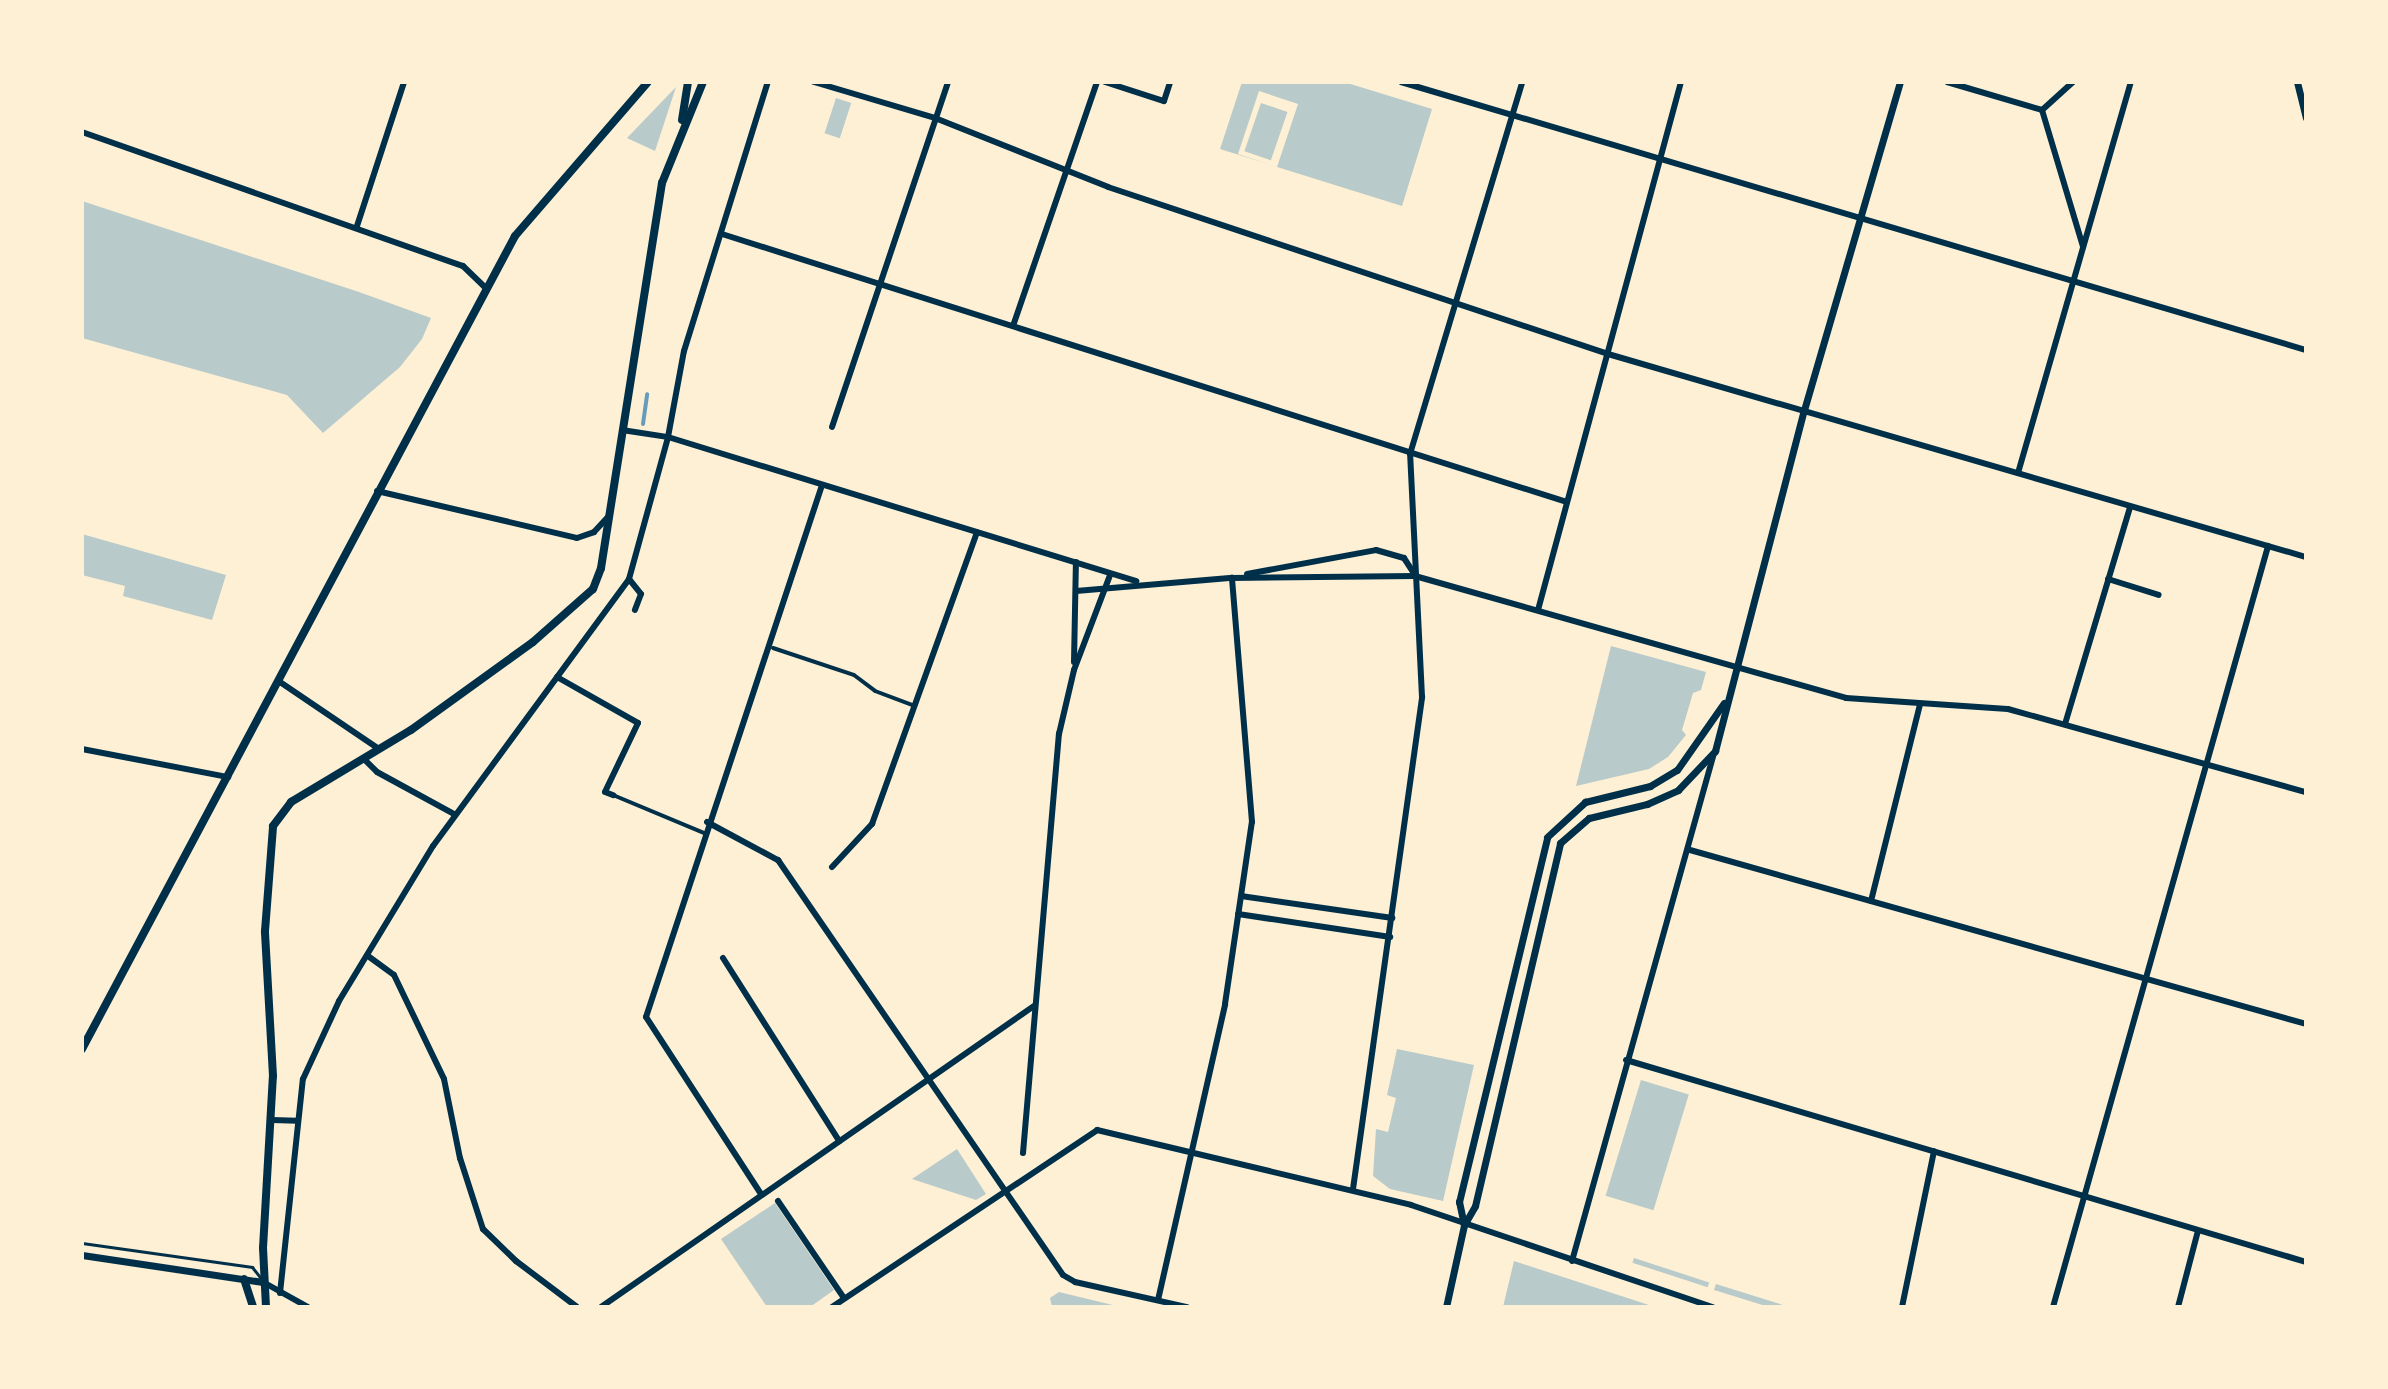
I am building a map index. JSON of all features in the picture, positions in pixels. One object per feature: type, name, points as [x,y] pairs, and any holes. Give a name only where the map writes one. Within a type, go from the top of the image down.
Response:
[{"type":"main road","points":[[82,1049],[515,236],[648,82]]},
{"type":"main road","points":[[680,133],[688,82]]},
{"type":"main road","points":[[266,1307],[263,1282],[272,1120],[265,931],[273,826],[291,802],[381,750],[582,601],[598,580],[662,183],[703,82]]},
{"type":"main road","points":[[244,1279],[253,1307]]},
{"type":"street","points":[[357,226],[404,82]]},
{"type":"street","points":[[280,1293],[303,1079],[339,1001],[454,814],[629,579],[668,437],[684,351],[768,82]]},
{"type":"street","points":[[814,82],[935,118],[1067,171],[1608,354],[2306,557]]},
{"type":"street","points":[[832,427],[948,82]]},
{"type":"street","points":[[1013,326],[1097,82]]},
{"type":"street","points":[[1105,82],[1164,101],[1170,82]]},
{"type":"street","points":[[1401,82],[2306,350]]},
{"type":"street","points":[[1353,1189],[1422,697],[1410,454],[1516,117],[1522,82]]},
{"type":"street","points":[[1538,610],[1681,82]]},
{"type":"street","points":[[1572,1261],[1626,1060],[1690,850],[1804,410],[1900,82]]},
{"type":"street","points":[[1947,82],[2042,110]]},
{"type":"street","points":[[2042,110],[2073,82]]},
{"type":"street","points":[[2018,473],[2131,82]]},
{"type":"street","points":[[2297,82],[2306,118]]},
{"type":"street","points":[[2042,110],[2083,248]]},
{"type":"street","points":[[82,132],[357,226],[463,266],[486,288]]},
{"type":"street","points":[[722,234],[1567,502]]},
{"type":"street","points":[[622,430],[668,437],[1142,583]]},
{"type":"street","points":[[761,1194],[646,1017],[707,822],[822,485]]},
{"type":"street","points":[[377,491],[577,538],[594,532],[608,517]]},
{"type":"street","points":[[2065,724],[2130,507]]},
{"type":"street","points":[[832,867],[872,824],[977,532]]},
{"type":"street","points":[[2053,1307],[2081,1196],[2146,979],[2268,546]]},
{"type":"street","points":[[1232,578],[1376,550],[1404,558],[1415,576]]},
{"type":"street","points":[[1074,670],[1076,562]]},
{"type":"street","points":[[1023,1153],[1054,767],[1074,670],[1110,575]]},
{"type":"street","points":[[1076,591],[1142,583],[1232,578],[1415,576],[1846,698],[1984,705],[2065,724],[2306,792]]},
{"type":"street","points":[[1158,1300],[1225,1004],[1252,822],[1232,578]]},
{"type":"street","points":[[629,579],[641,594],[635,610]]},
{"type":"street","points":[[2108,579],[2159,595]]},
{"type":"street","points":[[773,648],[854,675],[875,691],[915,706]]},
{"type":"street","points":[[557,677],[638,723],[604,794],[704,833]]},
{"type":"street","points":[[280,682],[381,750]]},
{"type":"street","points":[[1464,1225],[1459,1202],[1547,837],[1585,802],[1650,786],[1677,770],[1728,698]]},
{"type":"street","points":[[1871,901],[1920,704]]},
{"type":"street","points":[[82,749],[228,777]]},
{"type":"street","points":[[1446,1307],[1464,1225],[1475,1206],[1560,843],[1589,818],[1647,804],[1678,790],[1715,751]]},
{"type":"street","points":[[364,759],[377,772],[454,814]]},
{"type":"street","points":[[707,822],[778,860],[1063,1275],[1187,1307]]},
{"type":"street","points":[[1690,850],[2306,1024]]},
{"type":"street","points":[[1241,896],[1392,918]]},
{"type":"street","points":[[1238,914],[1390,937]]},
{"type":"street","points":[[368,956],[394,975],[444,1079],[479,1221],[501,1249],[577,1307]]},
{"type":"street","points":[[723,958],[839,1141]]},
{"type":"street","points":[[601,1307],[1035,1005]]},
{"type":"street","points":[[1626,1060],[2306,1262]]},
{"type":"street","points":[[272,1120],[297,1121]]},
{"type":"street","points":[[832,1307],[1097,1130],[1353,1189],[1713,1307]]},
{"type":"street","points":[[1902,1307],[1934,1151]]},
{"type":"street","points":[[778,1201],[842,1302]]},
{"type":"street","points":[[2178,1307],[2198,1231]]},
{"type":"street","points":[[82,1255],[263,1282],[308,1307]]},
{"type":"street","points":[[1145,1307],[1147,1298]]},
{"type":"lane","points":[[82,1243],[252,1267],[263,1282]]},
{"type":"shaded area","points":[[1242,82],[1344,82],[1432,109],[1402,206],[1277,167],[1298,104],[1259,91],[1238,154],[1270,165],[1220,149]]},
{"type":"shaded area","points":[[676,87],[655,151],[627,138]]},
{"type":"shaded area","points":[[836,98],[851,103],[840,138],[825,133]]},
{"type":"shaded area","points":[[1261,103],[1287,112],[1271,160],[1244,151]]},
{"type":"shaded area","points":[[82,201],[431,318],[422,339],[400,367],[323,433],[287,395],[82,338]]},
{"type":"shaded area","points":[[82,534],[226,575],[212,620],[123,596],[125,586],[82,575]]},
{"type":"shaded area","points":[[1611,646],[1706,672],[1701,690],[1693,693],[1682,730],[1686,735],[1668,757],[1649,769],[1576,786]]},
{"type":"shaded area","points":[[1397,1049],[1474,1065],[1443,1201],[1390,1189],[1373,1176],[1376,1129],[1388,1132],[1396,1098],[1387,1095]]},
{"type":"shaded area","points":[[1641,1080],[1689,1095],[1653,1210],[1606,1196]]},
{"type":"shaded area","points":[[957,1149],[986,1194],[976,1200],[912,1179]]},
{"type":"shaded area","points":[[775,1203],[834,1290],[810,1307],[767,1307],[721,1239]]},
{"type":"shaded area","points":[[1634,1258],[1709,1282],[1708,1287],[1632,1263]]},
{"type":"shaded area","points":[[1514,1261],[1655,1307],[1503,1307]]},
{"type":"shaded area","points":[[1716,1284],[1786,1306],[1769,1307],[1714,1290]]},
{"type":"shaded area","points":[[1059,1292],[1121,1307],[1052,1307],[1050,1298]]},
{"type":"waterway","points":[[643,424],[647,394]]}]
